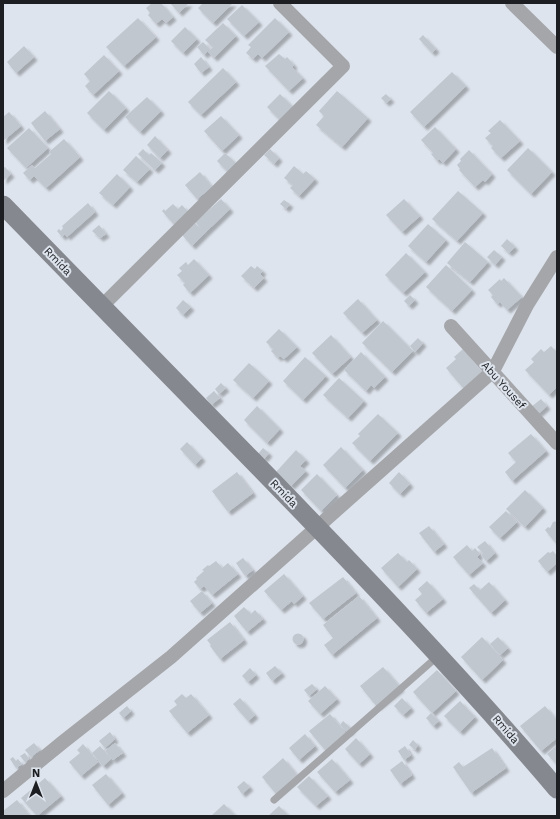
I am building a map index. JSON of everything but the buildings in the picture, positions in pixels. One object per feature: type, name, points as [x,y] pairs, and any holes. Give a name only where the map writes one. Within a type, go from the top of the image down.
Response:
[{"type":"street","points":[[102,306],[343,66],[280,3]]},
{"type":"street","points":[[512,3],[557,47]]},
{"type":"street","name":"Rmida","points":[[3,205],[317,527],[502,725],[557,789]]},
{"type":"street","points":[[3,791],[171,657],[493,372],[527,305],[557,258]]},
{"type":"street","name":"Abu Yousef","points":[[452,326],[557,443]]},
{"type":"lane","points":[[274,800],[438,656]]}]
